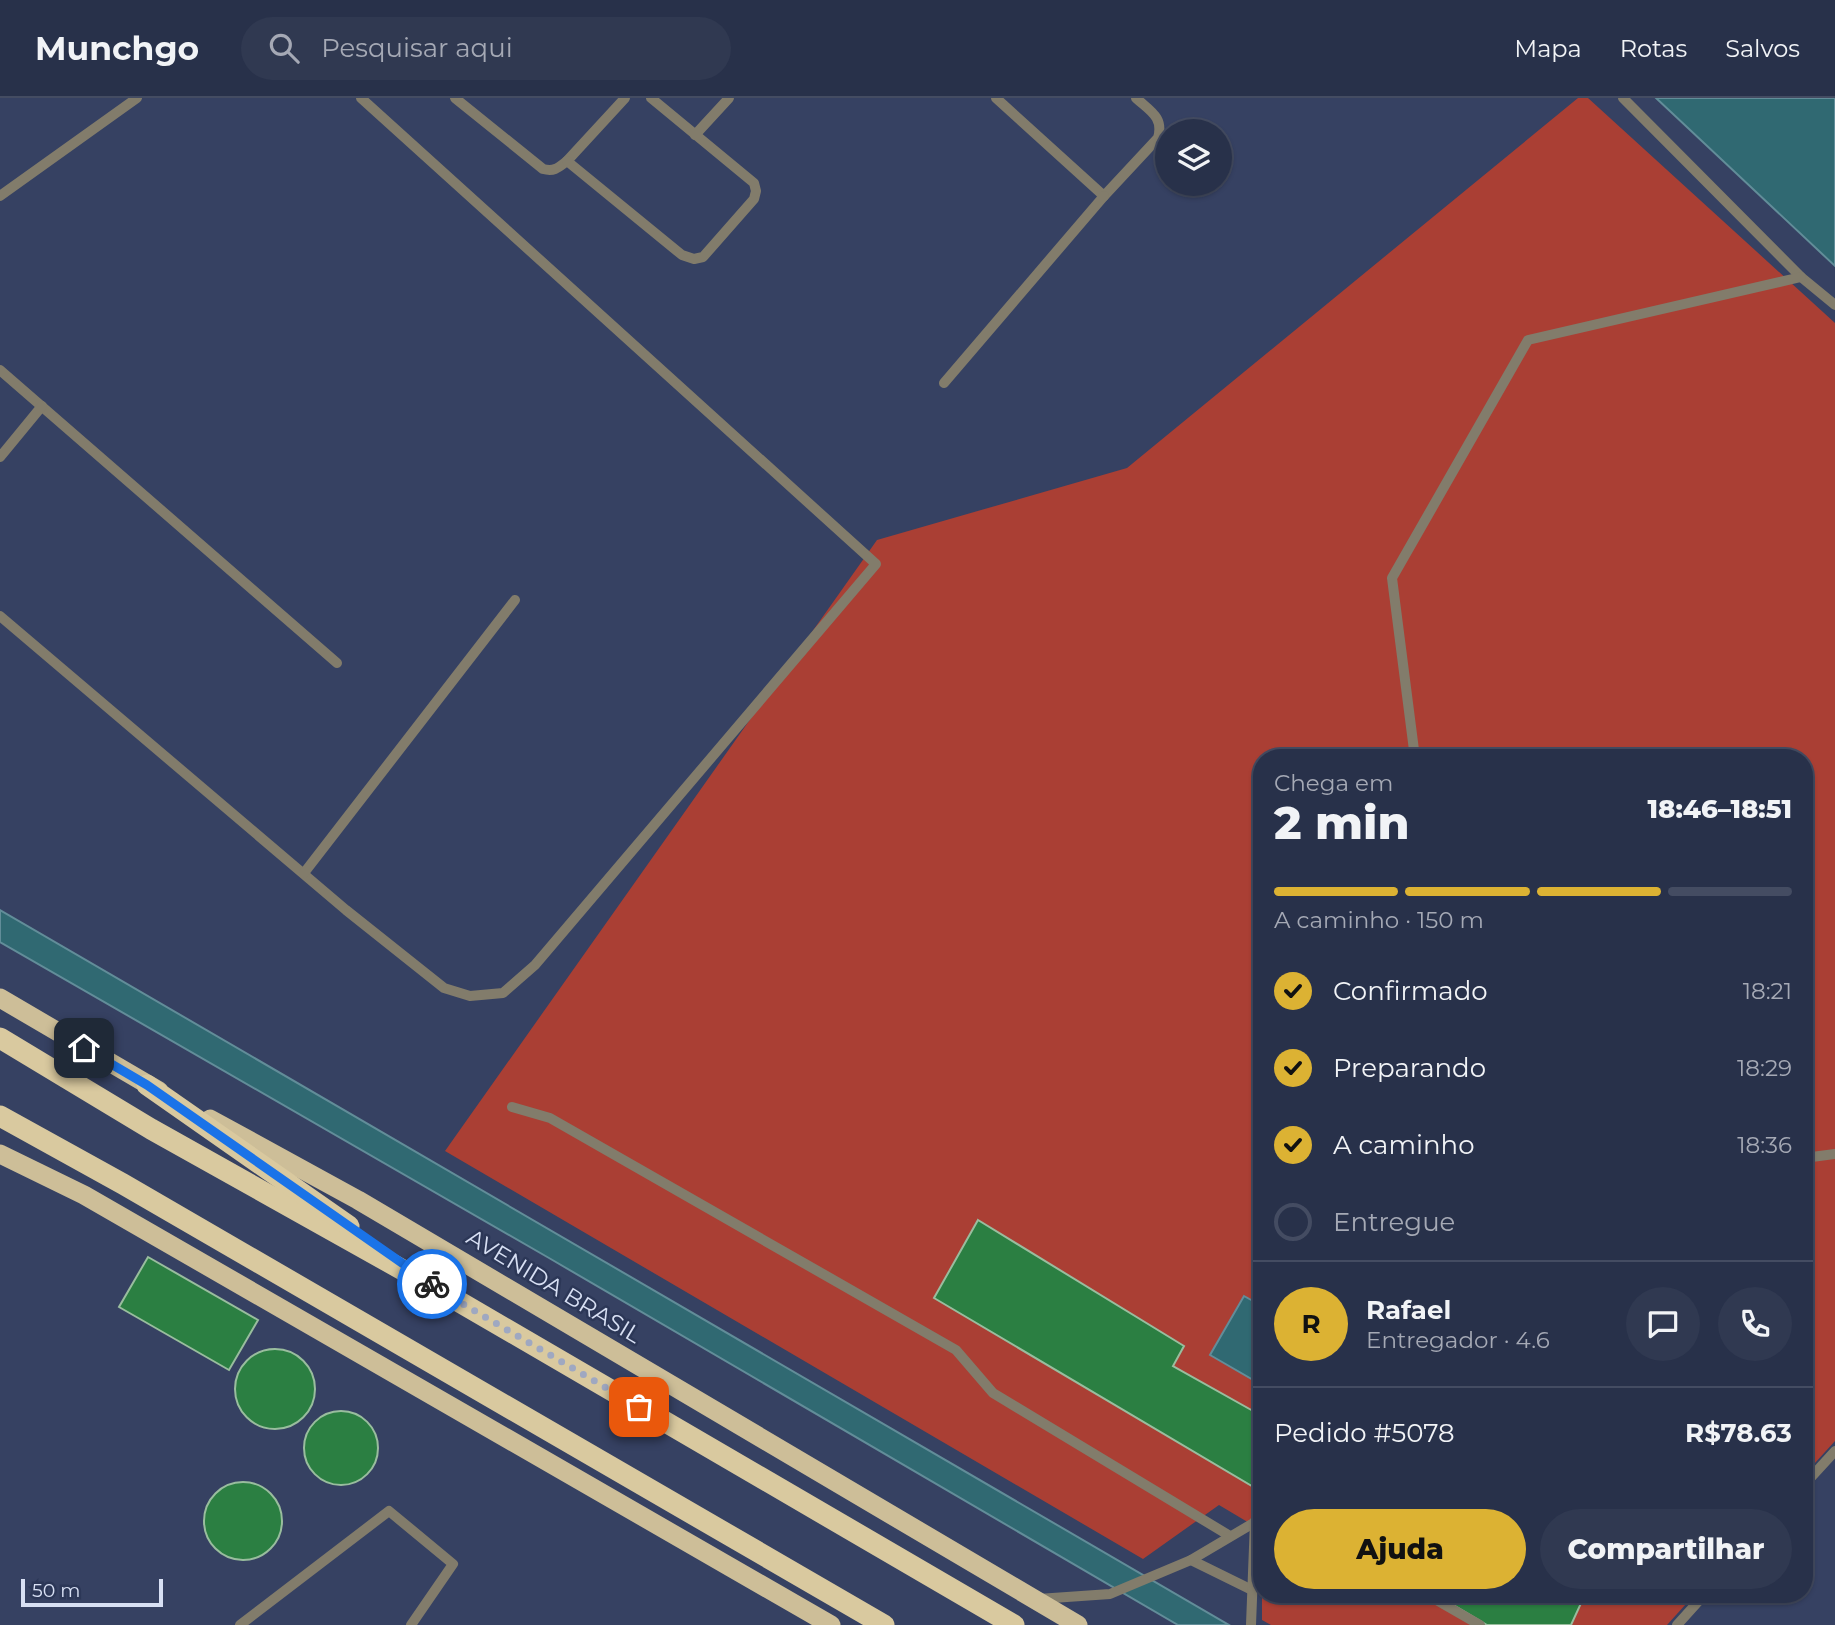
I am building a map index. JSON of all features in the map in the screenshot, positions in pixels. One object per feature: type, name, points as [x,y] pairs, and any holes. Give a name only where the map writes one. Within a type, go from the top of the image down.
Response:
[{"type":"highway","name":"AVENIDA BRASIL","points":[[0,998],[147,1085],[358,1200],[1078,1625]]},
{"type":"highway","points":[[0,1038],[151,1129],[451,1297],[1014,1625]]},
{"type":"highway","points":[[147,1085],[451,1297]]},
{"type":"highway","points":[[0,1115],[884,1625]]},
{"type":"highway","points":[[0,1128],[52,1157],[123,1184]]},
{"type":"highway","points":[[0,1154],[85,1195],[831,1625]]},
{"type":"lane","points":[[0,196],[137,98]]},
{"type":"lane","points":[[0,616],[444,988],[470,996],[503,993],[535,965],[876,564],[361,98]]},
{"type":"lane","points":[[455,98],[543,169],[556,170],[625,98]]},
{"type":"lane","points":[[567,161],[682,255],[694,260],[703,257],[754,199],[754,183],[651,98]]},
{"type":"lane","points":[[695,135],[729,98]]},
{"type":"lane","points":[[996,98],[1104,196]]},
{"type":"lane","points":[[944,383],[1104,196],[1158,138],[1161,127],[1157,116],[1136,98]]},
{"type":"lane","points":[[1623,98],[1801,277],[1835,305]]},
{"type":"lane","points":[[1414,749],[1392,578],[1528,340],[1801,277]]},
{"type":"lane","points":[[0,369],[337,663]]},
{"type":"lane","points":[[0,457],[41,406]]},
{"type":"lane","points":[[304,873],[515,600]]},
{"type":"lane","points":[[512,1107],[550,1118],[956,1350],[993,1394],[1230,1536]]},
{"type":"lane","points":[[1813,1157],[1835,1154]]},
{"type":"lane","points":[[1813,1475],[1835,1451]]},
{"type":"lane","points":[[240,1625],[388,1511],[453,1564],[411,1625]]},
{"type":"lane","points":[[1034,1599],[1110,1594],[1191,1560],[1253,1523]]},
{"type":"lane","points":[[1191,1560],[1252,1590]]},
{"type":"lane","points":[[1251,1621],[1253,1580]]},
{"type":"lane","points":[[1442,1603],[1480,1625]]},
{"type":"lane","points":[[1677,1625],[1697,1603]]},
{"type":"shaded area","points":[[1578,98],[1588,98],[1835,323],[1835,1441],[1813,1465],[1813,749],[1253,749],[1253,1525],[1219,1505],[1143,1559],[445,1151],[877,540],[1127,468]]},
{"type":"shaded area","points":[[1656,98],[1835,98],[1835,266]]},
{"type":"shaded area","points":[[0,910],[1229,1625],[1178,1625],[0,942]]},
{"type":"shaded area","points":[[1244,1296],[1253,1301],[1253,1380],[1210,1355]]},
{"type":"shaded area","points":[[1262,1603],[1687,1603],[1667,1625],[1271,1625],[1262,1620]]},
{"type":"building","points":[[978,1220],[1184,1346],[1173,1366],[1253,1411],[1253,1487],[934,1298]]},
{"type":"building","points":[[148,1257],[258,1320],[229,1370],[119,1307]]},
{"type":"building","points":[[275,1349],[290,1352],[303,1361],[312,1374],[315,1389],[312,1404],[303,1417],[290,1426],[275,1429],[260,1426],[247,1417],[238,1404],[235,1389],[238,1374],[247,1361],[260,1352]]},
{"type":"building","points":[[341,1411],[355,1414],[367,1422],[375,1434],[378,1448],[375,1462],[367,1474],[355,1482],[341,1485],[327,1482],[315,1474],[307,1462],[304,1448],[307,1434],[315,1422],[327,1414]]},
{"type":"building","points":[[243,1482],[258,1485],[271,1493],[279,1506],[282,1521],[279,1536],[271,1549],[258,1557],[243,1560],[228,1557],[215,1549],[207,1536],[204,1521],[207,1506],[215,1493],[228,1485]]},
{"type":"building","points":[[1450,1603],[1581,1603],[1571,1625],[1487,1625]]},
{"type":"way so far","points":[[432,1284],[639,1407]]},
{"type":"route","points":[[84,1048],[147,1085],[432,1284]]}]
